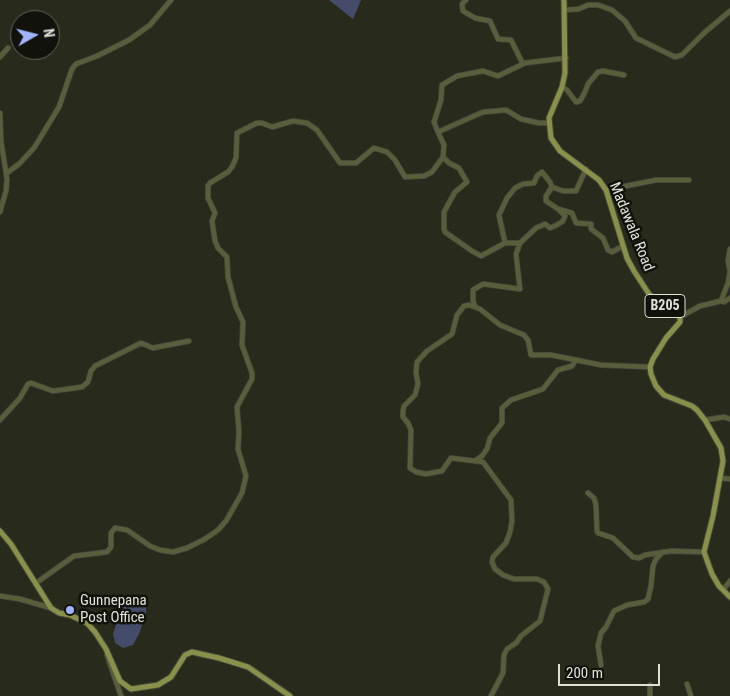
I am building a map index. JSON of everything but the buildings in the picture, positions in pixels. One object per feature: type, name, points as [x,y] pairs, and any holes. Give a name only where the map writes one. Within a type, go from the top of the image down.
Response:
[{"type":"main road","points":[[549,124],[549,118],[562,87],[565,73],[564,0]]},
{"type":"main road","name":"Madawala Road","points":[[549,124],[551,138],[557,148],[599,180],[606,190],[623,246],[634,271],[649,294],[656,301],[672,309],[680,317]]},
{"type":"main road","name":"B205","points":[[650,367],[663,343],[680,322],[680,317]]},
{"type":"main road","points":[[650,367],[656,386],[664,395],[692,406],[705,420],[721,448],[723,460],[713,516],[704,552],[712,574],[723,590],[730,596]]},
{"type":"main road","points":[[0,531],[11,544],[51,608],[87,623],[106,649],[120,681],[130,689],[158,685],[171,677],[185,655],[192,652],[248,667],[290,696]]},
{"type":"street","points":[[6,174],[19,164],[34,148],[58,107],[76,64],[129,40],[150,24],[172,0]]},
{"type":"street","points":[[466,0],[462,4],[463,11],[475,18],[490,21],[498,39],[511,40],[523,64]]},
{"type":"street","points":[[565,10],[598,5],[612,10],[625,21],[636,38],[675,57],[682,55],[730,11]]},
{"type":"street","points":[[0,57],[8,48]]},
{"type":"street","points":[[36,583],[74,556],[107,552],[111,547],[111,533],[115,528],[126,530],[150,546],[160,550],[173,552],[187,548],[218,530],[226,521],[242,493],[246,476],[238,450],[237,407],[252,378],[252,370],[242,345],[243,322],[236,307],[228,277],[227,257],[218,248],[216,242],[212,222],[215,212],[208,198],[209,184],[228,172],[236,158],[237,132],[257,123],[272,127],[293,121],[308,123],[317,130],[340,163],[356,163],[374,148],[387,152],[395,160],[405,177],[424,176],[432,172],[443,157],[444,146],[434,122],[442,85],[457,76],[483,71],[498,76],[523,64],[566,58]]},
{"type":"street","points":[[562,87],[567,90],[576,102],[580,100],[588,84],[598,72],[603,71],[624,75]]},
{"type":"street","points":[[438,132],[483,112],[506,110],[521,119],[549,124]]},
{"type":"street","points":[[0,113],[6,174],[6,191],[0,212]]},
{"type":"street","points":[[443,157],[449,163],[459,168],[467,182],[455,192],[444,212],[445,232],[481,256],[505,243],[520,243]]},
{"type":"street","points":[[505,243],[499,215],[510,193],[515,188],[523,184],[534,183],[537,176],[542,172],[552,187],[563,191],[576,191],[586,169]]},
{"type":"street","points":[[606,190],[656,180],[689,180]]},
{"type":"street","points":[[552,187],[546,196],[546,201],[565,216],[563,221],[550,228],[544,224],[536,228],[520,243],[516,254],[520,289],[483,284],[473,290],[475,306],[500,325],[524,335],[528,340],[531,355],[550,355],[601,365],[650,367]]},
{"type":"street","points":[[558,209],[572,213],[576,223],[591,224],[591,229],[603,238],[608,250],[612,252],[623,246]]},
{"type":"street","points":[[722,301],[730,271],[728,261],[730,249]]},
{"type":"street","points":[[680,317],[700,306],[722,301],[726,302],[730,298]]},
{"type":"street","points":[[475,306],[464,306],[458,315],[452,334],[427,351],[417,362],[418,384],[415,395],[404,406],[402,411],[403,418],[411,430],[410,468],[416,472],[426,474],[442,470],[451,458],[483,462],[488,468],[511,500],[512,521],[510,532],[506,542],[493,557],[492,562],[495,569],[503,575],[514,579],[537,579],[544,582],[548,590],[540,621],[507,649],[504,655],[503,673],[491,696]]},
{"type":"street","points":[[0,420],[20,398],[30,383],[53,391],[82,387],[88,382],[91,371],[95,366],[141,342],[154,348],[188,341]]},
{"type":"street","points":[[475,461],[487,449],[490,438],[502,423],[502,408],[511,400],[543,389],[558,370],[572,366],[576,360]]},
{"type":"street","points":[[705,420],[724,417],[730,419]]},
{"type":"street","points":[[720,478],[730,479]]},
{"type":"street","points":[[588,493],[594,498],[596,505],[596,528],[598,533],[613,538],[636,559],[645,555],[663,552],[704,552]]},
{"type":"street","points":[[601,665],[598,646],[601,633],[614,611],[648,599],[652,566],[663,552]]},
{"type":"street","points":[[723,590],[730,581]]},
{"type":"street","points":[[0,596],[20,599],[51,608]]},
{"type":"street","points":[[106,649],[121,696]]},
{"type":"street","points":[[687,684],[691,696]]},
{"type":"street","points":[[650,685],[650,696]]},
{"type":"shaded area","points":[[329,0],[361,0],[353,19]]},
{"type":"shaded area","points":[[133,597],[142,599],[146,606],[146,614],[133,645],[123,648],[115,643],[113,634],[126,601]]},
{"type":"place","name":"Gunnepana Post Office","points":[[70,610]]}]
